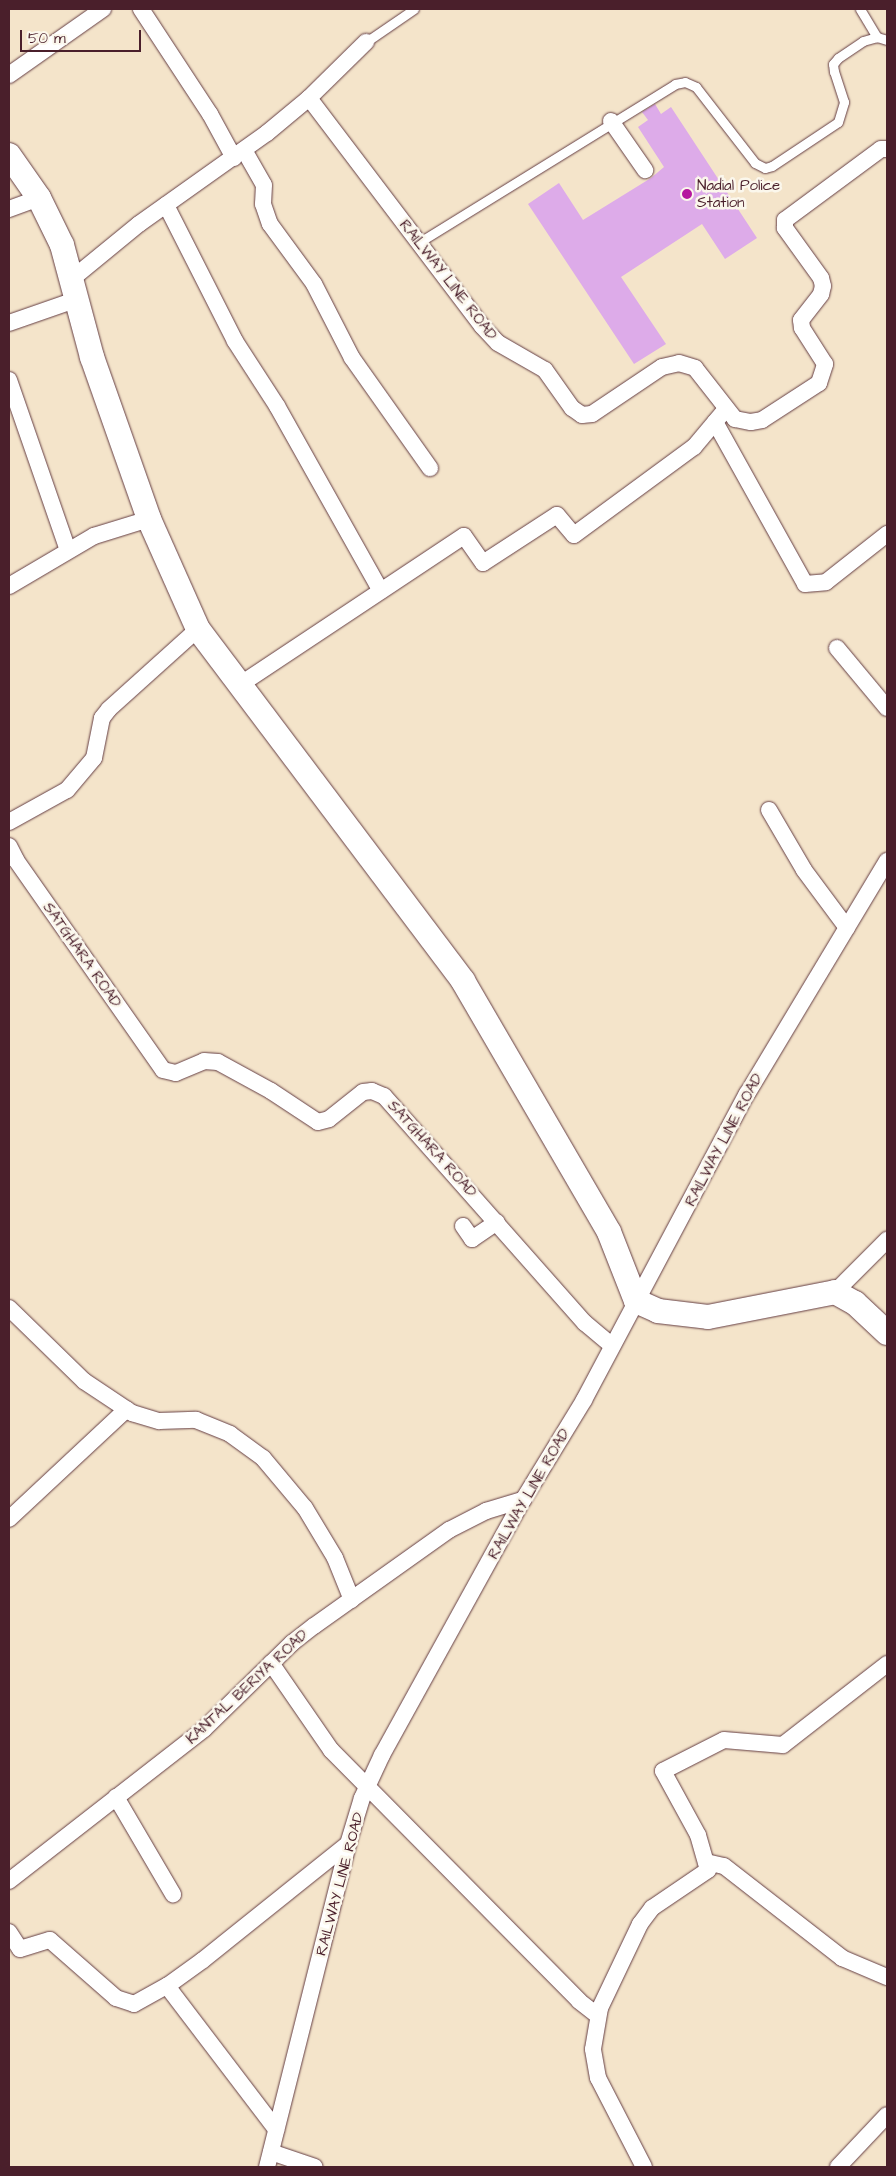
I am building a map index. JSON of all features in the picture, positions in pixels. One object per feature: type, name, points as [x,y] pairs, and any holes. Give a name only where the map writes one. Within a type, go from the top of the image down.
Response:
[{"type":"street","points":[[9,75],[103,9]]},
{"type":"street","points":[[141,9],[210,114],[264,185],[263,204],[270,224],[314,284],[352,358],[430,468]]},
{"type":"street","points":[[9,324],[76,289],[166,205],[239,154],[309,98],[366,42]]},
{"type":"street","name":"RAILWAY LINE ROAD","points":[[309,98],[418,243],[498,343],[544,370],[572,408],[582,415],[592,414],[662,367],[679,363],[695,368],[720,416],[751,422],[762,420],[819,383],[824,364],[802,328],[801,320],[821,294],[823,286],[820,278],[785,228],[785,220],[881,149],[887,149]]},
{"type":"street","points":[[611,120],[645,170]]},
{"type":"street","points":[[9,155],[39,198],[62,245],[76,289],[92,356],[149,519],[198,629],[238,686],[463,981],[609,1232],[636,1301],[658,1311],[708,1317],[835,1292],[887,1240]]},
{"type":"street","points":[[9,209],[39,198]]},
{"type":"street","points":[[166,205],[235,341],[277,406],[382,591]]},
{"type":"street","points":[[9,380],[68,550]]},
{"type":"street","points":[[238,686],[464,536],[483,563],[557,515],[574,536],[694,448],[720,416],[805,584],[826,582],[887,534]]},
{"type":"street","points":[[9,586],[94,536],[149,519]]},
{"type":"street","points":[[9,822],[68,790],[94,758],[102,718],[109,709],[198,629]]},
{"type":"street","points":[[837,648],[887,708]]},
{"type":"street","points":[[770,810],[804,870],[847,928]]},
{"type":"street","name":"SATGHARA ROAD","points":[[9,846],[16,860],[163,1070],[176,1073],[204,1061],[218,1062],[250,1078],[318,1122],[329,1119],[363,1092],[372,1091],[384,1096],[585,1323],[612,1346]]},
{"type":"street","name":"RAILWAY LINE ROAD","points":[[269,2160],[348,1844],[368,1785],[382,1755],[523,1500],[584,1400],[747,1094],[887,861]]},
{"type":"street","points":[[463,1226],[472,1239],[497,1222]]},
{"type":"street","points":[[835,1292],[855,1303],[887,1334]]},
{"type":"street","points":[[9,1308],[84,1381],[127,1409],[159,1421],[196,1420],[230,1434],[263,1458],[305,1508],[335,1558],[352,1600]]},
{"type":"street","points":[[9,1520],[127,1409]]},
{"type":"street","name":"KANTAL BERIYA ROAD","points":[[9,1881],[227,1710],[292,1642],[450,1530],[486,1511],[523,1500]]},
{"type":"street","points":[[271,1663],[331,1750],[368,1785],[579,2001],[598,2016]]},
{"type":"street","points":[[642,2166],[598,2078],[594,2049],[598,2016],[612,1977],[640,1924],[652,1908],[708,1870],[698,1835],[664,1771],[724,1740],[783,1745],[887,1664]]},
{"type":"street","points":[[116,1797],[173,1894]]},
{"type":"street","points":[[9,1932],[20,1949],[50,1940],[124,2003],[146,2000],[167,1986],[348,1844]]},
{"type":"street","points":[[706,1862],[724,1866],[842,1958],[887,1977]]},
{"type":"street","points":[[167,1986],[276,2129]]},
{"type":"street","points":[[838,2167],[887,2115]]},
{"type":"street","points":[[269,2160],[315,2167]]},
{"type":"lane","points":[[366,42],[414,9]]},
{"type":"lane","points":[[860,9],[877,37]]},
{"type":"lane","points":[[418,243],[611,120],[675,84],[685,82],[696,87],[755,163],[765,168],[772,166],[838,122],[844,102],[834,64],[863,41],[877,37],[887,40]]},
{"type":"building","points":[[655,104],[661,114],[671,107],[757,238],[725,259],[702,224],[621,277],[666,344],[634,364],[528,204],[559,183],[583,220],[651,178],[664,167],[638,127],[648,120],[642,112]]},
{"type":"place","name":"Nadial Police Station","points":[[687,194]]}]
